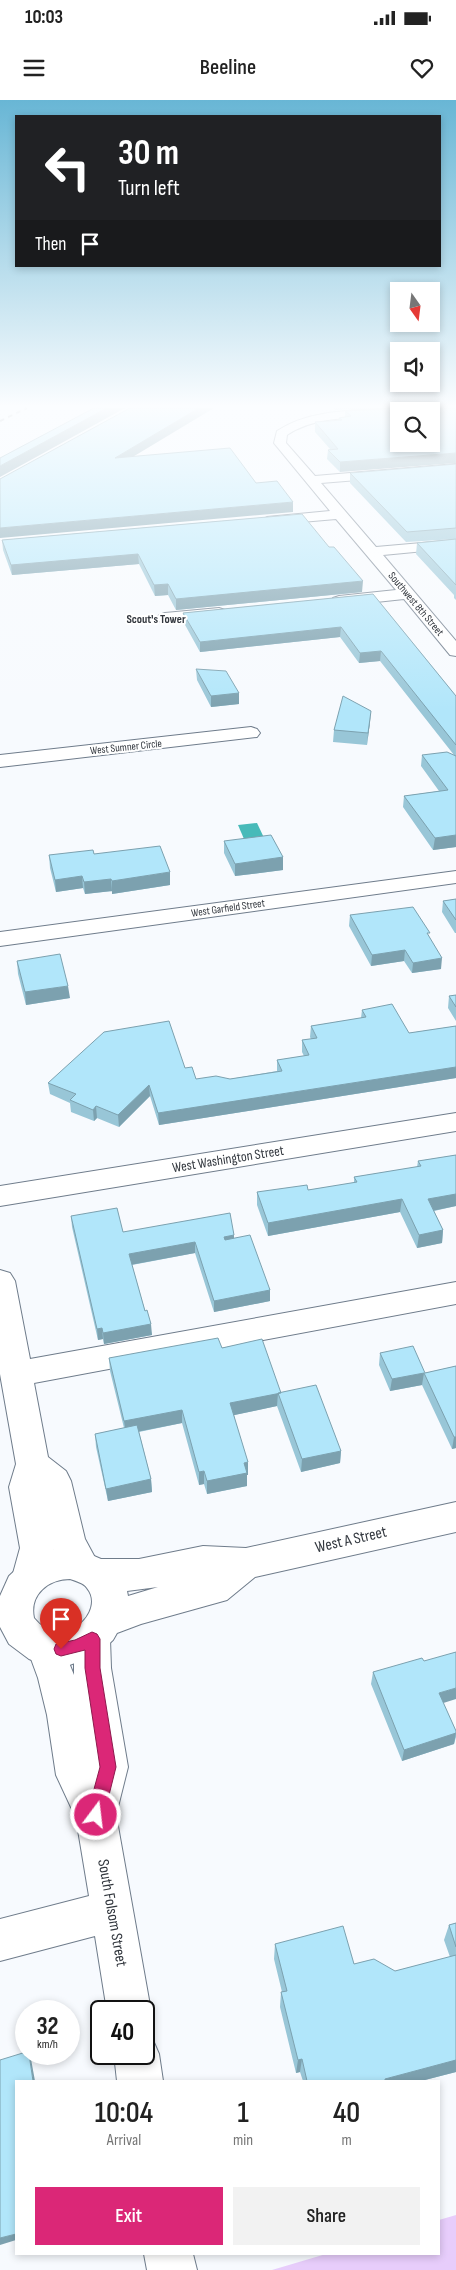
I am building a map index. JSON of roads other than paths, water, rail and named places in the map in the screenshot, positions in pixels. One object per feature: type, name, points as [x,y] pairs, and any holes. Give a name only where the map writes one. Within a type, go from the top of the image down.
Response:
[{"type":"street","name":"Southwest 8th Street","points":[[336,509],[456,651]]},
{"type":"street","points":[[254,522],[340,514]]},
{"type":"street","points":[[372,552],[456,544]]},
{"type":"street","points":[[321,602],[407,594]]},
{"type":"street","points":[[165,618],[233,611]]},
{"type":"street","points":[[436,628],[455,626]]},
{"type":"street","name":"West Sumner Circle","points":[[0,761],[252,733]]},
{"type":"street","name":"West Garfield Street","points":[[0,939],[456,877]]},
{"type":"street","name":"West Washington Street","points":[[0,1196],[456,1122]]},
{"type":"street","points":[[0,1281],[33,1464],[26,1487],[36,1548],[16,1592],[16,1617],[23,1638],[61,1649],[78,1646],[100,1630],[111,1610],[108,1586],[90,1570],[68,1542],[54,1481],[33,1464]]},
{"type":"street","points":[[16,1374],[456,1292]]},
{"type":"street","name":"West A Street","points":[[90,1570],[139,1575],[203,1562],[246,1564],[456,1517]]},
{"type":"street","points":[[16,1592],[43,1568],[73,1563],[90,1570]]},
{"type":"street","name":"West A Street","points":[[100,1630],[139,1608],[214,1588],[246,1564]]},
{"type":"street","name":"South Folsom Street","points":[[96,1815],[108,1767],[94,1676],[100,1630]]},
{"type":"street","name":"South Folsom Street","points":[[23,1638],[57,1678],[66,1715],[76,1775],[96,1815],[127,2000]]},
{"type":"street","points":[[0,1940],[112,1911]]},
{"type":"street","points":[[138,2065],[140,2080]]},
{"type":"street","points":[[169,2255],[172,2270]]},
{"type":"water","points":[[257,823],[266,842],[244,839],[238,825]]},
{"type":"district","name":"Scout's Tower","points":[[156,619]]}]
